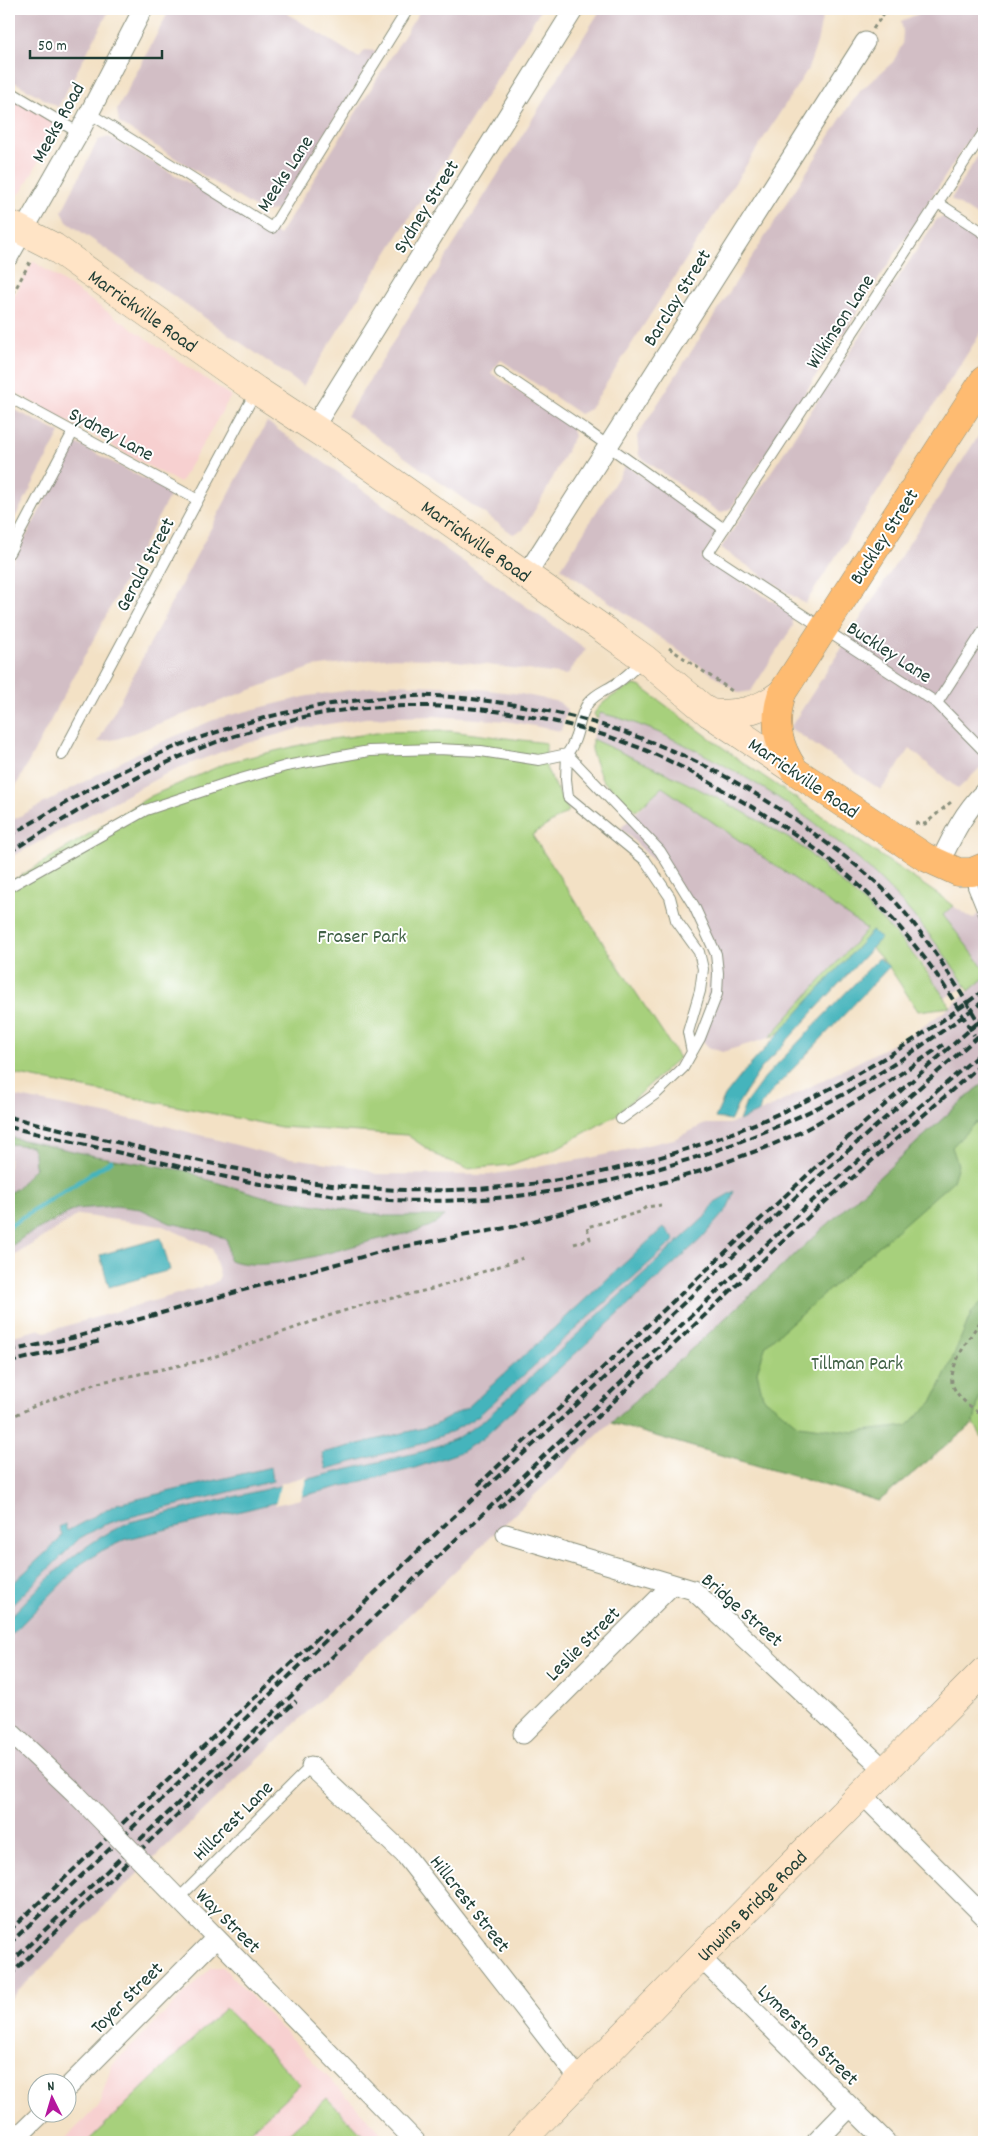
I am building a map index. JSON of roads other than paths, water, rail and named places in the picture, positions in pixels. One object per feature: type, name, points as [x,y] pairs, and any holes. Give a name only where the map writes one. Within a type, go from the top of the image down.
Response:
[{"type":"main road","name":"Marrickville Road","points":[[16,227],[54,247],[256,390],[314,427],[526,575],[644,659],[709,714],[910,848],[958,872],[978,869]]},
{"type":"main road","name":"Buckley Street","points":[[795,771],[785,757],[779,741],[776,724],[782,693],[984,380]]},
{"type":"main road","name":"Buckley Street","points":[[709,714],[741,714],[770,702],[782,693]]},
{"type":"main road","name":"Unwins Bridge Road","points":[[520,2142],[700,1957],[984,1671]]},
{"type":"street","name":"Meeks Road","points":[[9,256],[16,227],[79,133],[143,9]]},
{"type":"street","name":"Sydney Street","points":[[314,427],[574,9]]},
{"type":"street","name":"Barclay Street","points":[[526,575],[864,42]]},
{"type":"street","points":[[939,864],[959,821],[984,792]]},
{"type":"street","name":"Bridge Street","points":[[506,1534],[693,1590],[886,1771]]},
{"type":"street","name":"Leslie Street","points":[[523,1734],[673,1584]]},
{"type":"street","name":"Way Street","points":[[9,1731],[74,1791],[178,1900],[416,2142]]},
{"type":"street","name":"Hillcrest Street","points":[[311,1766],[405,1855],[580,2080]]},
{"type":"street","points":[[862,1794],[984,1916]]},
{"type":"street","name":"Toyer Street","points":[[78,2077],[216,1938]]},
{"type":"street","name":"Lymerston Street","points":[[700,1957],[886,2142]]},
{"type":"street","points":[[816,2142],[850,2107]]},
{"type":"street","points":[[12,2142],[31,2124]]},
{"type":"lane","name":"Meeks Lane","points":[[89,113],[272,228],[408,9]]},
{"type":"lane","points":[[9,91],[79,133]]},
{"type":"lane","name":"Wilkinson Lane","points":[[823,628],[708,553],[984,132]]},
{"type":"lane","points":[[938,203],[984,233]]},
{"type":"lane","points":[[500,372],[724,529]]},
{"type":"lane","name":"Gerald Street","points":[[62,755],[256,390]]},
{"type":"lane","name":"Sydney Lane","points":[[9,397],[198,500]]},
{"type":"lane","points":[[9,553],[73,432]]},
{"type":"lane","name":"Buckley Lane","points":[[823,628],[937,703],[984,751]]},
{"type":"lane","name":"Buckley Lane","points":[[937,703],[984,630]]},
{"type":"lane","points":[[644,659],[623,678],[594,696],[583,712],[575,743],[567,754],[568,797],[645,860],[670,897],[676,920],[699,952],[703,969],[700,991],[688,1032],[692,1052]]},
{"type":"lane","points":[[9,887],[146,810],[227,782],[286,766],[369,751],[437,749],[481,751],[539,760],[567,754]]},
{"type":"lane","points":[[567,754],[660,851],[679,879],[708,933],[716,954],[718,973],[717,994],[710,1018],[683,1068],[657,1093],[621,1119]]},
{"type":"lane","points":[[978,869],[973,887],[984,914]]},
{"type":"lane","name":"Hillcrest Lane","points":[[178,1900],[311,1766]]},
{"type":"water","points":[[872,931],[881,938],[760,1070],[739,1102],[731,1120],[715,1118],[725,1096],[743,1073]]},
{"type":"water","points":[[879,958],[889,967],[773,1090],[761,1105],[759,1112],[739,1121],[746,1103],[765,1077]]},
{"type":"water","points":[[734,1191],[728,1208],[701,1239],[482,1439],[461,1452],[412,1469],[127,1539],[103,1550],[81,1564],[9,1637],[9,1618],[51,1576],[94,1541],[130,1522],[424,1451],[455,1439],[482,1422],[707,1215],[715,1202]]},
{"type":"water","points":[[664,1227],[675,1240],[478,1416],[453,1431],[421,1444],[326,1469],[322,1453],[435,1425],[468,1407]]},
{"type":"water","points":[[161,1238],[170,1270],[109,1287],[100,1255]]},
{"type":"water","points":[[271,1467],[273,1481],[104,1525],[80,1538],[9,1608],[9,1587],[60,1539],[62,1535],[59,1527],[65,1524],[67,1531],[117,1504]]},
{"type":"waterway","points":[[9,1226],[111,1161]]},
{"type":"railway","points":[[9,836],[104,781],[151,757],[179,745],[238,725],[293,711],[333,704],[415,696],[461,698],[532,708],[574,717],[657,744],[736,782],[809,830],[868,876],[900,907],[933,950],[982,1028]]},
{"type":"railway","points":[[9,852],[115,789],[171,761],[228,738],[279,723],[331,712],[409,706],[488,710],[527,716],[566,724],[603,735],[666,759],[766,815],[814,848],[859,885],[900,927],[934,971],[974,1035]]},
{"type":"railway","points":[[9,1117],[200,1161],[315,1183],[353,1187],[440,1190],[524,1185],[607,1171],[687,1149],[765,1119],[841,1083],[914,1040],[984,990]]},
{"type":"railway","points":[[9,1127],[226,1177],[327,1195],[413,1201],[477,1199],[542,1193],[605,1182],[667,1166],[728,1146],[788,1121],[846,1093],[882,1072],[984,1001]]},
{"type":"railway","points":[[478,1485],[835,1149],[984,1017]]},
{"type":"railway","points":[[9,1944],[152,1809],[451,1519],[555,1425],[801,1192],[984,1031]]},
{"type":"railway","points":[[9,1351],[72,1338],[390,1249],[511,1227],[701,1171],[767,1147],[801,1132],[878,1089],[943,1045]]},
{"type":"railway","points":[[9,1964],[811,1202],[984,1050]]},
{"type":"railway","points":[[499,1508],[817,1209],[984,1062]]},
{"type":"railway","points":[[9,1362],[101,1341]]},
{"type":"railway","points":[[9,1931],[326,1630]]},
{"type":"railway","points":[[9,1976],[296,1701]]},
{"type":"park label","name":"Fraser Park","points":[[362,935]]},
{"type":"park label","name":"Tillman Park","points":[[857,1362]]}]
